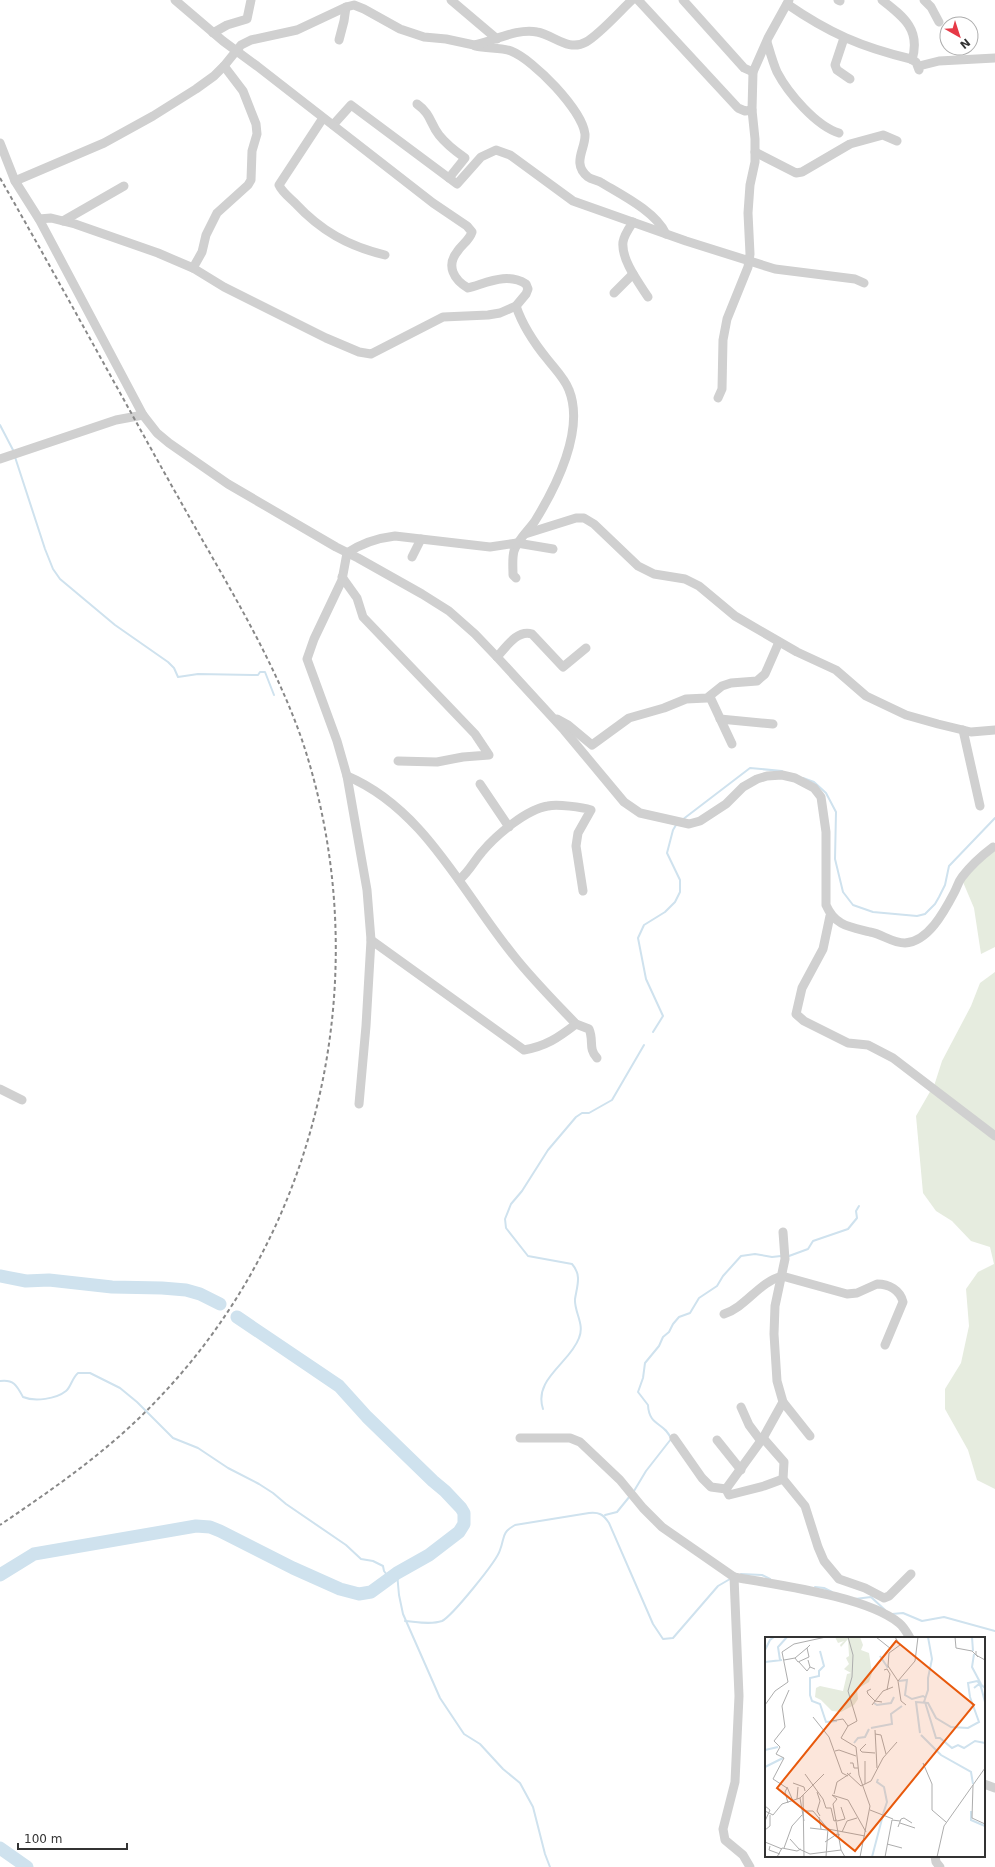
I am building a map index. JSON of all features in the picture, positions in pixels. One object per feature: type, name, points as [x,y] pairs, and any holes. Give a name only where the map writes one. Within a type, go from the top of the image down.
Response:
[{"type":"street","points":[[42,225],[51,218],[126,241],[193,268],[224,287],[326,338],[359,352],[371,354],[443,317],[500,313],[516,306],[522,300],[528,289],[526,284],[514,278],[500,279],[468,288],[460,282],[453,273],[451,264],[456,252],[470,237],[472,232],[470,229],[213,33],[175,0]]},
{"type":"street","points":[[213,33],[226,25],[247,19],[251,0]]},
{"type":"street","points":[[451,0],[496,39]]},
{"type":"street","points":[[474,45],[523,31],[538,32],[565,44],[577,45],[587,42],[632,0]]},
{"type":"street","points":[[638,0],[738,108],[745,111],[752,110]]},
{"type":"street","points":[[683,0],[744,68],[753,72]]},
{"type":"street","points":[[882,0],[908,22],[915,45],[917,65]]},
{"type":"street","points":[[924,0],[931,7],[939,22]]},
{"type":"street","points":[[718,398],[722,389],[723,340],[727,319],[749,261],[750,254],[748,212],[755,152],[752,110],[753,72],[788,2],[805,16],[844,38],[917,65],[939,61],[995,58]]},
{"type":"street","points":[[339,40],[350,4]]},
{"type":"street","points":[[15,181],[104,143],[196,89],[224,66],[235,50],[241,45],[251,40],[297,30],[350,4],[364,9],[400,30],[424,37],[446,39],[486,49],[512,52],[546,76],[580,120],[585,139],[580,156],[584,172],[589,177],[600,181],[652,216],[663,227],[666,234]]},
{"type":"street","points":[[844,38],[835,65],[837,70],[850,79]]},
{"type":"street","points":[[767,42],[776,70],[788,89],[819,122],[832,131],[839,133]]},
{"type":"street","points":[[193,268],[202,252],[206,234],[217,213],[248,185],[251,180],[252,151],[257,134],[256,124],[243,90],[224,66]]},
{"type":"street","points":[[417,104],[429,114],[438,133],[446,143],[465,158],[449,178]]},
{"type":"street","points":[[333,125],[351,105],[457,184],[481,157],[496,150],[510,155],[573,201],[666,234],[775,269],[855,279],[864,283]]},
{"type":"street","points":[[323,118],[279,185],[309,218],[329,234],[367,251],[385,255]]},
{"type":"street","points":[[755,152],[796,173],[802,172],[850,144],[883,135],[898,141]]},
{"type":"street","points":[[0,143],[15,181],[42,225],[143,415],[157,432],[169,443],[228,484],[347,553],[422,594],[448,611],[475,634],[497,657],[551,716],[624,802],[640,813],[689,824],[700,821],[726,804],[744,787],[758,779],[767,776],[782,775],[795,778],[814,788],[821,797],[826,832],[826,906],[830,916],[836,922],[874,932],[894,941],[903,943],[913,942],[932,927],[954,893],[961,878],[971,866],[993,848]]},
{"type":"street","points":[[63,221],[124,186]]},
{"type":"street","points":[[632,222],[625,234],[623,244],[633,274],[648,297]]},
{"type":"street","points":[[614,293],[633,274]]},
{"type":"street","points":[[516,306],[520,317],[534,342],[567,385],[574,414],[568,448],[560,471],[542,508],[525,534],[517,543],[514,552],[513,575],[516,578]]},
{"type":"street","points":[[0,459],[116,420],[143,415]]},
{"type":"street","points":[[525,534],[576,518],[584,518],[594,524],[638,566],[654,574],[685,579],[699,586],[735,616],[779,642],[836,670],[866,696],[906,715],[971,732],[995,730]]},
{"type":"street","points":[[359,1104],[372,940],[367,890],[347,776],[337,741],[307,659],[314,639],[342,577],[347,553],[360,545],[382,537],[395,536],[490,546],[517,543],[553,549]]},
{"type":"street","points":[[412,557],[421,539]]},
{"type":"street","points":[[342,577],[357,598],[363,617],[475,734],[489,755],[463,757],[437,762],[398,761]]},
{"type":"street","points":[[497,657],[515,638],[528,632],[532,634],[563,667],[586,648]]},
{"type":"street","points":[[551,716],[568,725],[592,745],[629,718],[664,708],[686,699],[710,697],[722,686],[730,683],[757,681],[765,674],[779,642]]},
{"type":"street","points":[[710,697],[732,744]]},
{"type":"street","points":[[720,719],[773,724]]},
{"type":"street","points":[[963,730],[980,806]]},
{"type":"street","points":[[347,776],[365,784],[378,793],[409,820],[430,842],[514,956],[576,1024],[589,1029],[591,1048],[598,1058]]},
{"type":"street","points":[[480,784],[510,827]]},
{"type":"street","points":[[459,880],[469,872],[482,852],[492,841],[531,812],[547,806],[563,806],[591,810],[578,833],[576,846],[583,891]]},
{"type":"street","points":[[830,916],[823,949],[802,988],[796,1014],[804,1021],[848,1043],[868,1045],[893,1058],[995,1136]]},
{"type":"street","points":[[372,940],[524,1050],[540,1047],[563,1034],[576,1024]]},
{"type":"street","points":[[0,1089],[22,1100]]},
{"type":"street","points":[[783,1232],[785,1260],[775,1306],[774,1334],[777,1381],[783,1402],[810,1436]]},
{"type":"street","points":[[724,1314],[741,1304],[773,1279],[782,1276],[847,1294],[857,1293],[877,1284],[896,1289],[902,1296],[903,1302],[885,1345]]},
{"type":"street","points":[[726,1489],[762,1440],[783,1402]]},
{"type":"street","points":[[741,1407],[749,1425],[784,1462],[783,1479],[807,1510],[818,1547],[824,1561],[839,1579],[865,1588],[884,1598],[889,1596],[911,1574]]},
{"type":"street","points":[[520,1438],[576,1439],[607,1467],[662,1527],[734,1577],[822,1594],[856,1603],[896,1621],[909,1637]]},
{"type":"street","points":[[674,1438],[702,1478],[711,1487],[726,1489]]},
{"type":"street","points":[[717,1440],[741,1470]]},
{"type":"street","points":[[726,1489],[729,1495],[764,1486],[783,1479]]},
{"type":"street","points":[[734,1577],[738,1704],[735,1782],[723,1829],[724,1840],[743,1855],[750,1867]]},
{"type":"street","points":[[985,1784],[995,1788]]},
{"type":"street","points":[[935,1857],[936,1862],[940,1867]]},
{"type":"shaded area","points":[[995,849],[995,947],[981,954],[974,908],[963,882],[970,870]]},
{"type":"shaded area","points":[[995,972],[995,1134],[934,1086],[942,1061],[971,1006],[980,983]]},
{"type":"shaded area","points":[[931,1090],[995,1139],[995,1489],[977,1480],[968,1450],[945,1409],[945,1389],[961,1363],[969,1326],[966,1289],[978,1272],[994,1264],[990,1247],[971,1241],[952,1221],[936,1211],[923,1193],[916,1116]]},
{"type":"waterway","points":[[0,425],[13,450]]},
{"type":"waterway","points":[[15,457],[45,549],[53,569],[60,579],[115,625],[168,662],[174,668],[178,677],[198,674],[258,675],[260,672],[265,672],[274,695]]},
{"type":"waterway","points":[[682,820],[750,768],[782,771]]},
{"type":"waterway","points":[[803,778],[814,782],[826,793],[836,812],[835,859],[843,892],[853,905],[873,912],[917,916],[925,914],[935,904],[939,897],[945,885],[949,866],[995,818]]},
{"type":"waterway","points":[[653,1032],[663,1016],[646,979],[638,938],[644,925],[665,912],[675,902],[680,892],[680,880],[667,853],[673,830],[676,825]]},
{"type":"waterway","points":[[543,1409],[541,1398],[543,1389],[548,1380],[574,1347],[581,1333],[575,1304],[578,1276],[572,1264],[528,1256],[506,1228],[505,1219],[511,1204],[522,1191],[548,1150],[576,1117],[582,1113],[589,1113],[612,1100],[644,1045]]},
{"type":"waterway","points":[[789,1256],[808,1249],[813,1241],[848,1229],[857,1218],[856,1211],[859,1206]]},
{"type":"waterway","points":[[634,1491],[646,1471],[671,1439],[665,1430],[651,1417],[648,1405],[638,1392],[643,1378],[645,1363],[679,1317],[690,1313],[699,1298],[717,1286],[723,1276],[741,1256],[755,1254],[772,1257],[781,1256]]},
{"type":"waterway","points":[[0,1276],[26,1281],[49,1280],[112,1287],[186,1290],[200,1294],[220,1304]]},
{"type":"waterway","points":[[0,1575],[34,1554],[196,1526],[210,1527],[220,1531],[293,1568],[340,1589],[359,1594],[371,1592],[397,1573],[429,1555],[459,1532],[464,1524],[464,1513],[461,1508],[367,1417],[339,1386],[237,1317]]},
{"type":"waterway","points":[[0,1381],[12,1382],[23,1397],[28,1399],[45,1399],[62,1394],[68,1389],[74,1377],[78,1373],[90,1373],[120,1388],[137,1402],[173,1438],[198,1448],[228,1468],[273,1493],[286,1504],[346,1545],[361,1559],[373,1561],[383,1566],[384,1571],[390,1579]]},
{"type":"waterway","points":[[605,1515],[617,1512],[630,1496]]},
{"type":"waterway","points":[[405,1621],[433,1623],[442,1621],[447,1617],[483,1576],[497,1556],[505,1533],[515,1525],[589,1513],[600,1514],[609,1523],[653,1624],[663,1639],[673,1638],[718,1586],[730,1579]]},
{"type":"waterway","points":[[397,1573],[399,1595],[403,1614],[440,1698],[464,1734],[480,1744],[503,1769],[520,1783],[533,1807],[545,1854],[550,1867]]},
{"type":"waterway","points":[[741,1574],[762,1575],[770,1579]]},
{"type":"waterway","points":[[815,1587],[824,1588],[832,1592]]},
{"type":"waterway","points":[[855,1599],[871,1597],[885,1610]]},
{"type":"waterway","points":[[892,1614],[903,1613],[922,1621],[944,1617],[995,1631]]},
{"type":"waterway","points":[[0,1848],[27,1867]]},
{"type":"railway","points":[[0,178],[231,591],[263,649],[277,679],[302,740],[324,826],[335,914],[334,1003],[321,1090],[297,1174],[261,1255],[215,1330],[158,1399],[102,1451],[62,1482],[0,1525]]}]
